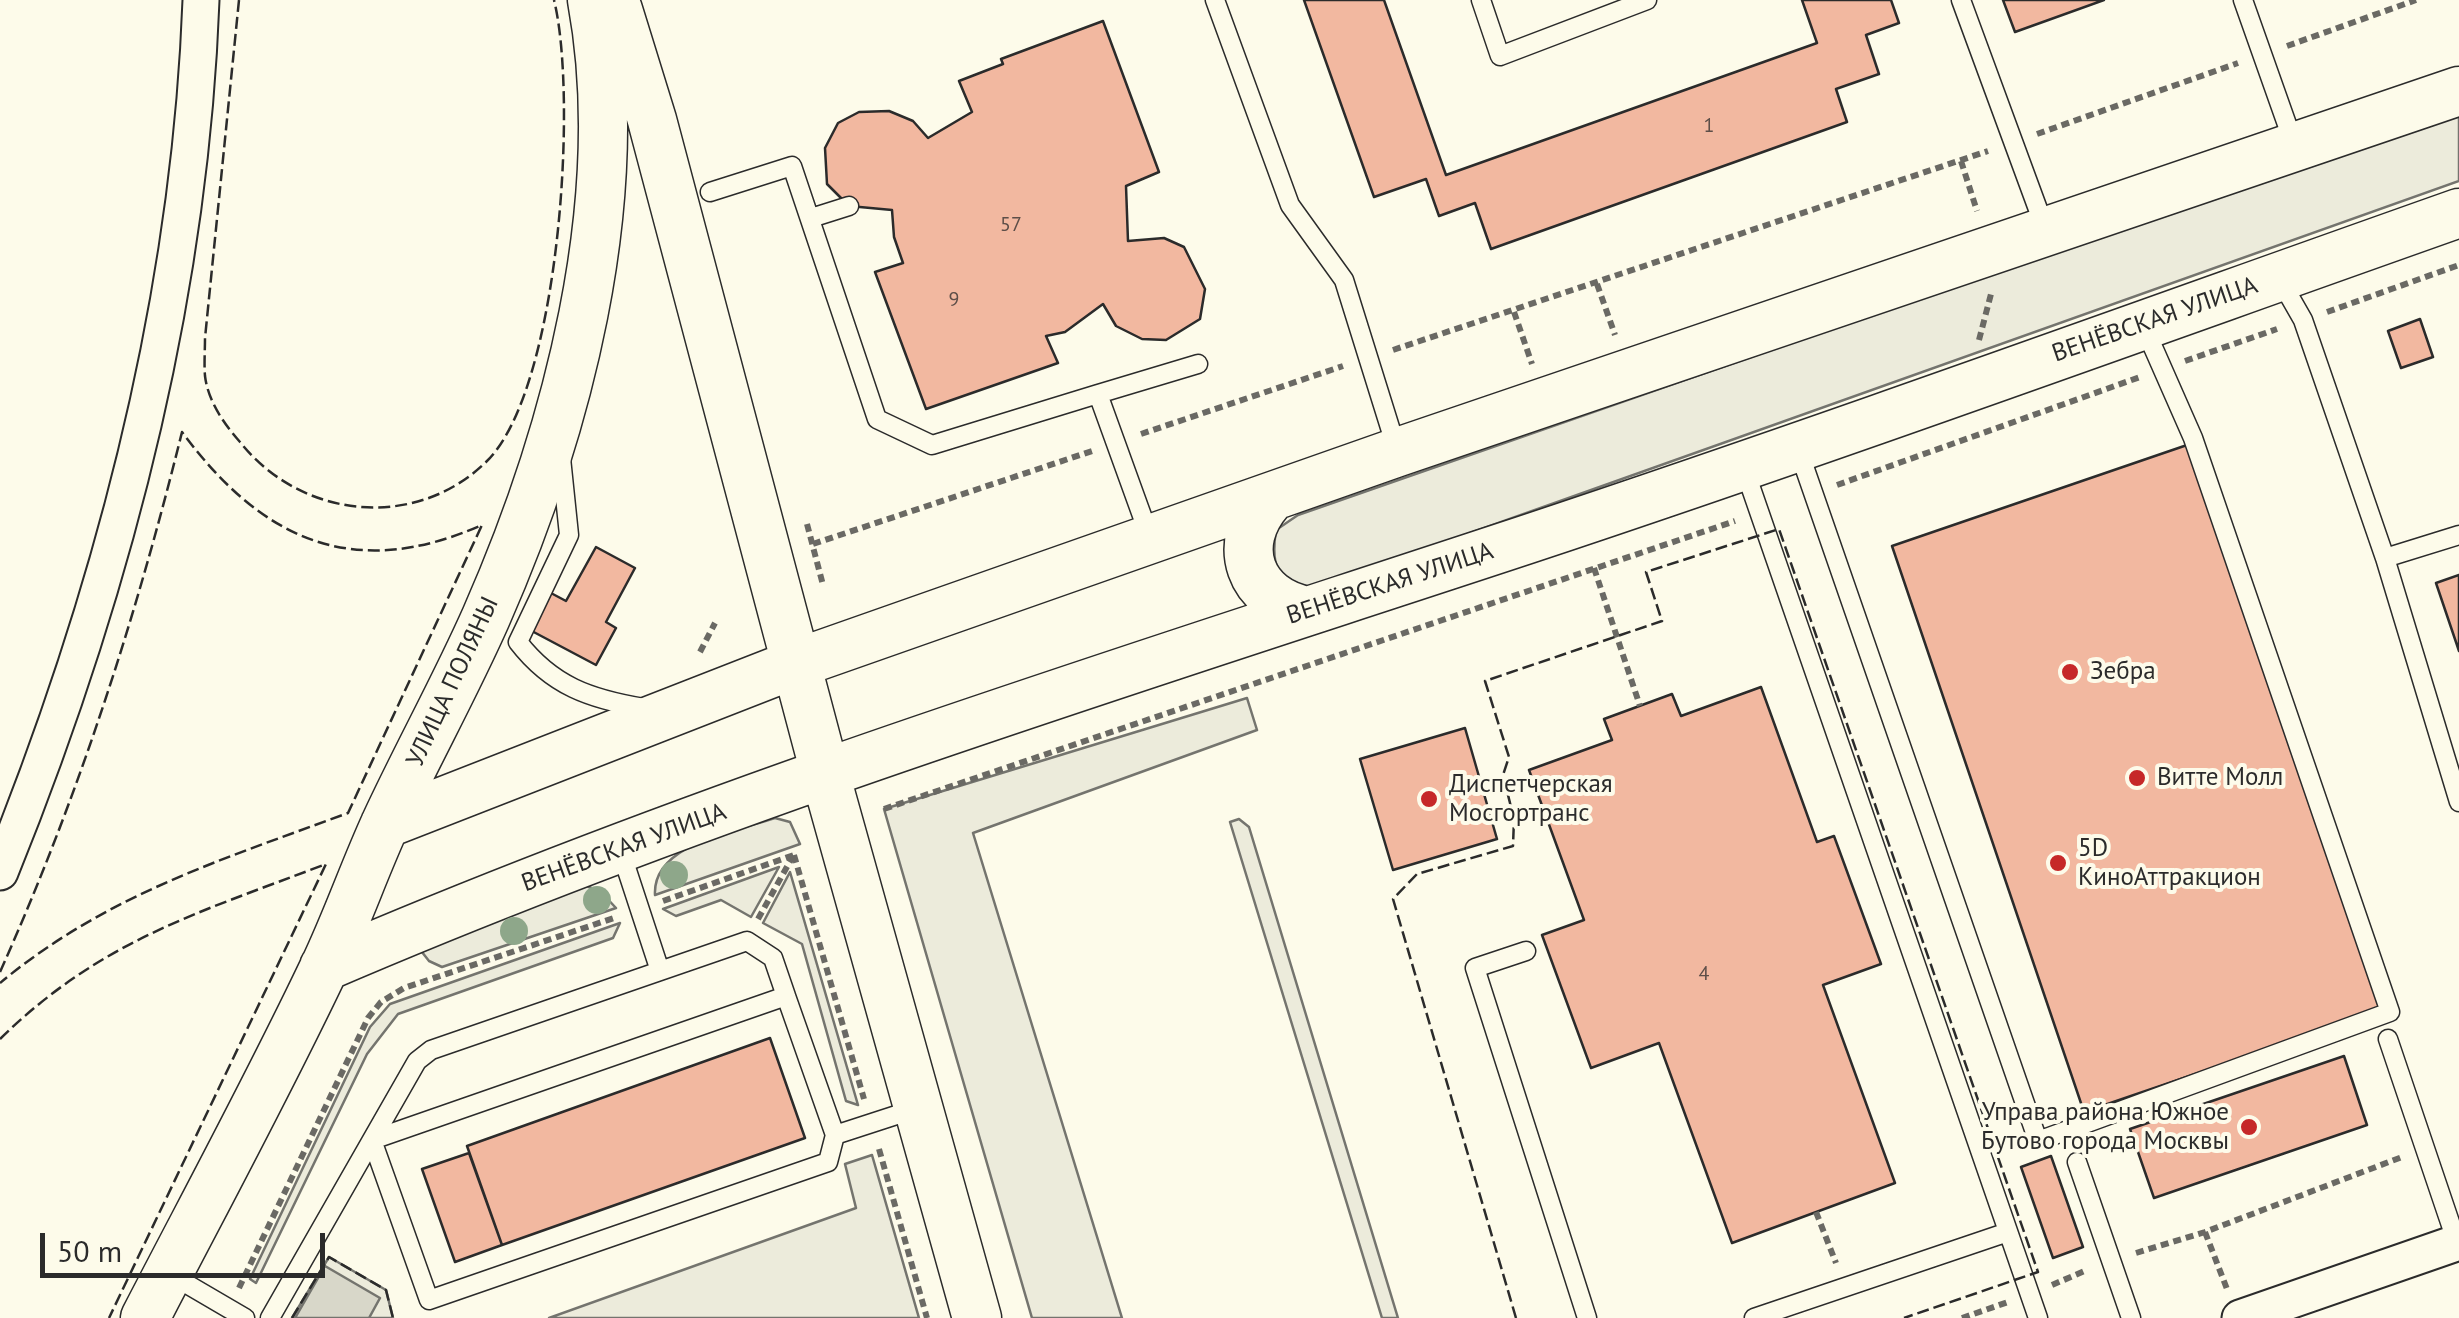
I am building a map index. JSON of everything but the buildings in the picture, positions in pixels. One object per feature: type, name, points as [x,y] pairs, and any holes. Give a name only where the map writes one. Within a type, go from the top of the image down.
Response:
[{"type":"main road","name":"УЛИЦА ПОЛЯНЫ","points":[[144,1318],[324,967],[385,824],[486,617],[558,424],[589,279],[600,170],[604,64],[592,0]]},
{"type":"main road","points":[[615,0],[652,120],[795,664],[977,1318]]},
{"type":"main road","points":[[385,824],[795,664],[1398,452],[2459,91]]},
{"type":"main road","name":"ВЕНЁВСКАЯ УЛИЦА","points":[[324,967],[450,912],[825,774],[1743,466],[2459,213]]},
{"type":"main road","points":[[1269,500],[1252,520],[1248,542],[1252,570],[1265,592],[1281,606],[1308,611]]},
{"type":"street","points":[[0,872],[53,741],[98,604],[141,432],[184,206],[198,85],[201,0]]},
{"type":"street","points":[[2236,1309],[2458,1243]]},
{"type":"lane","points":[[1215,0],[1290,205],[1344,280],[1398,452]]},
{"type":"lane","points":[[1482,0],[1500,56],[1648,0]]},
{"type":"lane","points":[[1961,0],[2046,232]]},
{"type":"lane","points":[[2243,0],[2295,147]]},
{"type":"lane","points":[[710,192],[792,166],[876,420],[932,445],[1198,364]]},
{"type":"lane","points":[[811,218],[850,206]]},
{"type":"lane","points":[[2278,277],[2303,320],[2385,558],[2459,802]]},
{"type":"lane","points":[[1797,446],[2038,1141],[2390,1012],[2193,438],[2159,370],[2143,324]]},
{"type":"lane","points":[[1098,394],[1151,540]]},
{"type":"lane","points":[[558,424],[568,536],[518,642],[541,672],[602,701],[670,712]]},
{"type":"lane","points":[[1743,466],[2038,1318]]},
{"type":"lane","points":[[2385,558],[2459,535]]},
{"type":"lane","points":[[620,849],[660,971]]},
{"type":"lane","points":[[270,1318],[417,1061],[431,1050],[747,942],[773,958],[836,1135],[828,1162],[432,1309],[372,1140]]},
{"type":"lane","points":[[1526,951],[1475,968],[1587,1318]]},
{"type":"lane","points":[[372,1140],[786,996]]},
{"type":"lane","points":[[2388,1039],[2458,1243]]},
{"type":"lane","points":[[836,1135],[918,1108]]},
{"type":"lane","points":[[2077,1162],[2131,1318]]},
{"type":"lane","points":[[1754,1318],[2008,1232]]},
{"type":"lane","points":[[168,1273],[245,1318]]},
{"type":"path","points":[[824,588],[813,544],[2015,142],[2416,0]]},
{"type":"path","points":[[1814,493],[2459,266]]},
{"type":"path","points":[[1514,312],[1534,370]]},
{"type":"path","points":[[884,809],[1266,684],[1760,513]]},
{"type":"path","points":[[1594,568],[1640,706]]},
{"type":"path","points":[[747,942],[794,855],[927,1318]]},
{"type":"path","points":[[1962,1318],[2110,1260],[2205,1232],[2366,1170]]},
{"type":"path","points":[[1816,1212],[1845,1287]]},
{"type":"path","points":[[2205,1232],[2236,1309]]},
{"type":"shaded area","points":[[2459,110],[2459,181],[1313,589],[1291,581],[1276,563],[1276,530],[1298,515]]},
{"type":"shaded area","points":[[1247,698],[1257,730],[973,833],[1122,1318],[1032,1318],[884,809]]},
{"type":"shaded area","points":[[775,818],[790,822],[800,844],[655,895],[658,877],[682,851],[720,834]]},
{"type":"shaded area","points":[[1239,819],[1249,827],[1398,1318],[1382,1318],[1230,822]]},
{"type":"shaded area","points":[[779,867],[751,917],[721,900],[676,916],[663,909]]},
{"type":"shaded area","points":[[790,872],[858,1105],[846,1101],[802,944],[763,923]]},
{"type":"shaded area","points":[[585,885],[602,893],[616,908],[442,967],[429,961],[418,947]]},
{"type":"shaded area","points":[[620,923],[613,938],[398,1014],[367,1054],[256,1283],[250,1279],[370,1027],[390,1004]]},
{"type":"shaded area","points":[[872,1155],[919,1318],[549,1318],[856,1208],[845,1164]]},
{"type":"shaded area","points":[[329,1257],[386,1290],[393,1318],[292,1318]]},
{"type":"shaded area","points":[[325,1266],[380,1298],[369,1318],[295,1318]]},
{"type":"fence","points":[[239,0],[205,338],[207,385],[228,428],[265,468],[294,487],[325,500],[358,507],[426,499],[457,484],[486,462],[511,426],[531,374],[557,241],[564,103],[554,0]]},
{"type":"fence","points":[[0,972],[55,840],[103,706],[182,432],[244,500],[278,524],[314,540],[351,549],[392,550],[435,542],[482,525],[348,813],[210,864],[123,903],[40,952],[0,983]]},
{"type":"fence","points":[[1516,1318],[1393,899],[1417,874],[1513,846],[1514,819],[1503,775],[1509,757],[1485,681],[1662,621],[1646,572],[1779,529],[2038,1272],[1904,1318]]},
{"type":"fence","points":[[0,1039],[38,1005],[114,953],[193,915],[326,864],[109,1318]]},
{"type":"fence","points":[[292,1318],[329,1257],[386,1290],[393,1318]]},
{"type":"place","name":"Зебра","points":[[2070,672]]},
{"type":"place","name":"Витте Молл","points":[[2137,778]]},
{"type":"place","name":"Диспетчерская Мосгортранс","points":[[1429,799]]},
{"type":"place","name":"5D КиноАттракцион","points":[[2058,863]]},
{"type":"place","name":"Управа района Южное Бутово города Москвы","points":[[2249,1127]]}]
